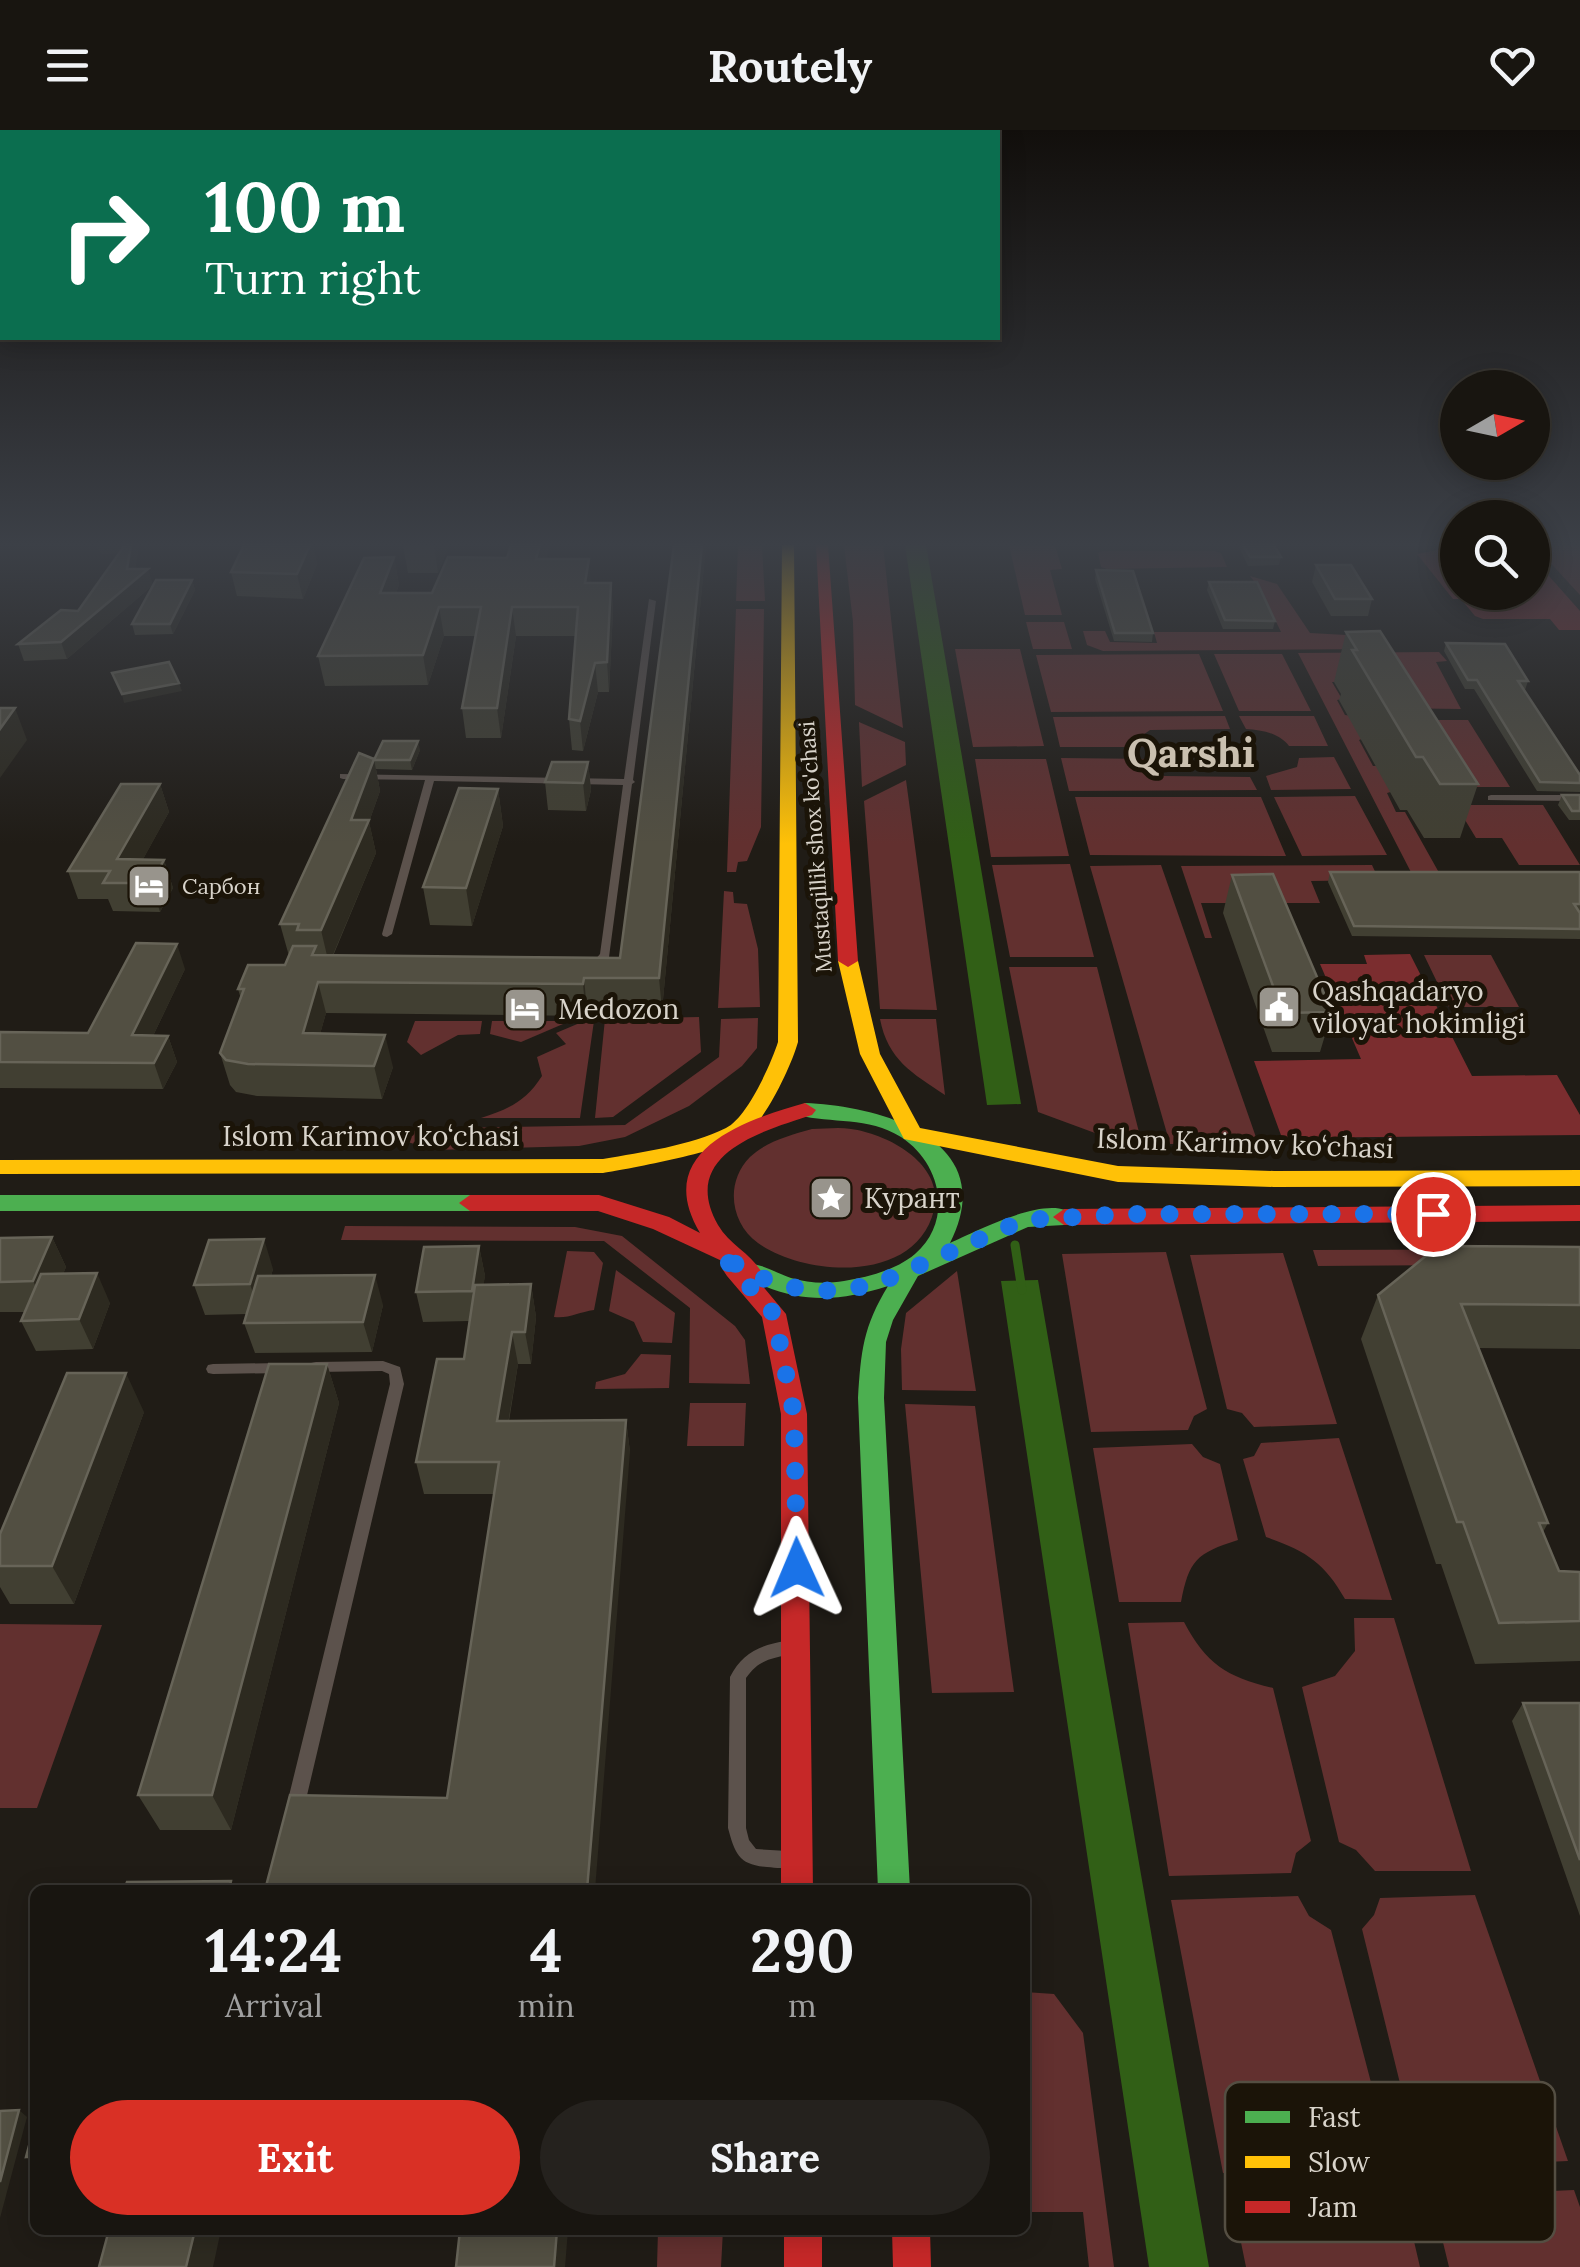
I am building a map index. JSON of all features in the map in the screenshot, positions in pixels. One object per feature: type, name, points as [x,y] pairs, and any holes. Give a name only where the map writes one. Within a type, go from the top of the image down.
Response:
[{"type":"main road","name":"Mustaqillik shox ko'chasi","points":[[737,1132],[779,1072],[788,1042],[788,645]]},
{"type":"main road","name":"Mustaqillik shox ko'chasi","points":[[828,645],[849,974],[870,1054],[912,1134]]},
{"type":"main road","points":[[797,1885],[794,1414],[774,1314],[701,1229],[694,1202],[698,1175],[713,1152],[737,1132],[769,1117],[824,1110],[880,1118],[912,1134],[938,1157],[953,1185],[953,1216],[939,1245],[910,1270],[881,1319],[871,1384],[894,1885]]},
{"type":"main road","name":"Islom Karimov ko‘chasi","points":[[0,1167],[603,1166],[652,1158],[737,1132]]},
{"type":"main road","name":"Islom Karimov ko‘chasi","points":[[912,1134],[1118,1174],[1274,1179],[1580,1178]]},
{"type":"main road","points":[[0,1203],[599,1203],[666,1223],[750,1274],[776,1283],[832,1291],[874,1285],[1024,1220],[1128,1214],[1580,1214]]},
{"type":"main road","points":[[803,2235],[804,2267]]},
{"type":"main road","points":[[910,2235],[912,2267]]},
{"type":"lane","points":[[582,972],[598,966],[606,956],[647,645]]},
{"type":"lane","points":[[343,776],[630,782]]},
{"type":"lane","points":[[387,934],[430,778]]},
{"type":"lane","points":[[1490,798],[1580,798]]},
{"type":"lane","points":[[213,1369],[383,1366],[395,1371],[397,1384],[289,1834]]},
{"type":"lane","points":[[796,1861],[752,1857],[741,1844],[737,1828],[738,1678],[746,1663],[758,1653],[798,1646]]},
{"type":"shaded area","points":[[735,645],[764,645],[761,827],[747,861],[738,862],[736,872],[727,872]]},
{"type":"shaded area","points":[[854,645],[894,645],[903,728],[855,705]]},
{"type":"shaded area","points":[[920,645],[943,645],[1021,1104],[987,1105]]},
{"type":"shaded area","points":[[1032,645],[1071,645],[1072,649],[1033,649]]},
{"type":"shaded area","points":[[1087,645],[1369,645],[1372,649],[1103,651]]},
{"type":"shaded area","points":[[955,649],[1020,649],[1044,746],[973,747]]},
{"type":"shaded area","points":[[1439,652],[1447,661],[1436,662],[1461,709],[1387,708],[1371,681],[1332,682],[1342,699],[1337,700],[1345,715],[1352,716],[1364,738],[1359,740],[1373,766],[1380,766],[1394,791],[1387,793],[1396,812],[1405,812],[1442,878],[1414,878],[1298,653]]},
{"type":"shaded area","points":[[1199,654],[1223,711],[1051,712],[1036,655]]},
{"type":"shaded area","points":[[1214,654],[1282,654],[1311,711],[1239,711]]},
{"type":"shaded area","points":[[1225,716],[1230,729],[1150,730],[1143,735],[1146,747],[1060,747],[1053,717]]},
{"type":"shaded area","points":[[1239,716],[1314,716],[1328,746],[1289,746],[1270,733],[1246,729]]},
{"type":"shaded area","points":[[1409,720],[1468,720],[1510,787],[1448,787]]},
{"type":"shaded area","points":[[859,722],[905,742],[906,765],[862,787]]},
{"type":"shaded area","points":[[1334,757],[1351,789],[1271,790],[1266,776],[1297,767],[1299,758]]},
{"type":"shaded area","points":[[1061,758],[1151,759],[1164,776],[1250,777],[1257,790],[1069,791]]},
{"type":"shaded area","points":[[975,759],[1046,759],[1069,856],[991,857]]},
{"type":"shaded area","points":[[906,780],[937,1010],[880,1009],[864,801]]},
{"type":"shaded area","points":[[1355,796],[1387,855],[1302,856],[1274,797]]},
{"type":"shaded area","points":[[1075,797],[1261,797],[1286,856],[1090,855]]},
{"type":"shaded area","points":[[1456,805],[1543,805],[1580,865],[1519,865],[1502,838],[1476,838]]},
{"type":"shaded area","points":[[1070,864],[1094,957],[1010,957],[992,865]]},
{"type":"shaded area","points":[[1161,865],[1258,1143],[1170,1144],[1090,866]]},
{"type":"shaded area","points":[[1372,865],[1379,880],[1311,881],[1320,903],[1201,903],[1212,938],[1205,938],[1181,866]]},
{"type":"shaded area","points":[[724,891],[733,892],[734,903],[747,904],[758,949],[760,1007],[718,1008]]},
{"type":"shaded area","points":[[1410,954],[1472,1076],[1557,1075],[1580,1115],[1580,1135],[1282,1138],[1254,1061],[1361,1059],[1320,964],[1367,964],[1364,955]]},
{"type":"shaded area","points":[[1424,955],[1491,955],[1519,1007],[1449,1007]]},
{"type":"shaded area","points":[[1009,967],[1097,967],[1141,1140],[1095,1133],[1038,1112]]},
{"type":"shaded area","points":[[699,1017],[701,1052],[613,1117],[595,1118],[605,1019]]},
{"type":"shaded area","points":[[758,1018],[757,1048],[742,1066],[689,1106],[625,1137],[579,1146],[433,1150],[389,1136],[396,1129],[625,1125],[719,1057],[721,1019]]},
{"type":"shaded area","points":[[880,1019],[936,1019],[945,1095],[895,1055]]},
{"type":"shaded area","points":[[415,1021],[482,1021],[480,1034],[458,1035],[421,1055],[407,1042]]},
{"type":"shaded area","points":[[492,1021],[570,1021],[521,1042],[490,1034]]},
{"type":"shaded area","points":[[594,1021],[580,1118],[481,1118],[530,1092],[542,1076],[537,1057],[566,1044],[556,1033]]},
{"type":"shaded area","points":[[812,1129],[866,1132],[896,1145],[922,1165],[935,1194],[934,1210],[923,1234],[906,1251],[883,1262],[857,1267],[803,1263],[758,1243],[741,1225],[734,1190],[742,1167],[764,1147]]},
{"type":"shaded area","points":[[345,1226],[575,1227],[622,1236],[735,1326],[745,1340],[750,1384],[689,1383],[690,1308],[604,1241],[341,1240]]},
{"type":"shaded area","points":[[1580,1249],[1580,1264],[1318,1266],[1313,1250]]},
{"type":"shaded area","points":[[567,1251],[594,1252],[603,1263],[594,1310],[554,1317]]},
{"type":"shaded area","points":[[1166,1252],[1207,1409],[1194,1416],[1188,1430],[1091,1432],[1062,1254]]},
{"type":"shaded area","points":[[1283,1253],[1337,1424],[1254,1427],[1242,1413],[1227,1409],[1190,1255]]},
{"type":"shaded area","points":[[616,1270],[675,1313],[672,1343],[643,1342],[634,1322],[609,1311]]},
{"type":"shaded area","points":[[957,1271],[976,1391],[902,1390],[901,1349],[906,1313]]},
{"type":"shaded area","points":[[1038,1280],[1209,2267],[1149,2267],[1001,1281]]},
{"type":"shaded area","points":[[641,1354],[671,1355],[669,1388],[595,1389],[596,1382],[625,1374]]},
{"type":"shaded area","points":[[690,1403],[746,1403],[744,1446],[687,1446]]},
{"type":"shaded area","points":[[905,1404],[975,1406],[1014,1692],[932,1693]]},
{"type":"shaded area","points":[[1339,1438],[1392,1600],[1345,1599],[1313,1559],[1266,1537],[1243,1459],[1254,1456],[1261,1443]]},
{"type":"shaded area","points":[[1192,1444],[1203,1457],[1220,1464],[1238,1540],[1212,1549],[1197,1560],[1187,1577],[1181,1602],[1119,1602],[1093,1448]]},
{"type":"shaded area","points":[[1354,1618],[1394,1618],[1471,1871],[1375,1871],[1356,1850],[1339,1842],[1302,1687],[1335,1676],[1355,1651]]},
{"type":"shaded area","points":[[1184,1622],[1220,1667],[1273,1688],[1311,1841],[1296,1853],[1291,1873],[1169,1876],[1128,1623]]},
{"type":"shaded area","points":[[0,1624],[102,1625],[37,1808],[0,1808]]},
{"type":"shaded area","points":[[1475,1895],[1540,2082],[1400,2082],[1362,1929],[1374,1915],[1380,1898]]},
{"type":"shaded area","points":[[1298,1896],[1309,1916],[1331,1930],[1371,2082],[1225,2082],[1225,2173],[1223,2173],[1171,1900]]},
{"type":"shaded area","points":[[1030,1992],[1054,1994],[1083,2033],[1114,2267],[1089,2267],[1083,2212],[1030,2212]]},
{"type":"shaded area","points":[[1555,2124],[1568,2161],[1555,2162]]},
{"type":"shaded area","points":[[1574,2190],[1580,2207],[1580,2267],[1449,2267],[1443,2242],[1555,2242],[1555,2191]]},
{"type":"shaded area","points":[[658,2235],[723,2235],[721,2267],[657,2267]]},
{"type":"shaded area","points":[[1241,2242],[1414,2242],[1420,2267],[1246,2267]]},
{"type":"building","points":[[323,645],[426,645],[423,655],[318,656]]},
{"type":"building","points":[[474,645],[506,645],[497,708],[462,708]]},
{"type":"building","points":[[575,645],[608,645],[607,662],[595,663],[580,721],[569,719]]},
{"type":"building","points":[[661,645],[692,645],[659,978],[584,978],[583,984],[318,982],[303,1033],[385,1035],[374,1066],[248,1064],[226,1060],[220,1053],[244,989],[238,989],[248,965],[285,965],[293,946],[316,946],[312,955],[620,958]]},
{"type":"building","points":[[1354,645],[1389,645],[1478,784],[1440,784],[1423,757],[1416,757],[1352,650],[1357,650]]},
{"type":"building","points":[[1447,645],[1505,645],[1528,681],[1518,681],[1580,775],[1580,783],[1540,782],[1477,680],[1468,680]]},
{"type":"building","points":[[169,662],[179,683],[122,694],[112,673]]},
{"type":"building","points":[[0,708],[15,708],[0,729]]},
{"type":"building","points":[[383,741],[418,741],[410,760],[374,760]]},
{"type":"building","points":[[359,753],[374,759],[351,820],[369,820],[321,930],[297,930],[299,924],[280,924]]},
{"type":"building","points":[[552,762],[588,762],[583,783],[545,782]]},
{"type":"building","points":[[121,784],[160,784],[117,859],[164,860],[151,883],[103,883],[110,871],[68,871]]},
{"type":"building","points":[[459,788],[498,789],[466,888],[423,887]]},
{"type":"building","points":[[1562,795],[1580,795],[1580,811],[1572,811]]},
{"type":"building","points":[[1330,872],[1580,872],[1580,904],[1574,904],[1580,913],[1580,929],[1354,926]]},
{"type":"building","points":[[1273,874],[1332,1012],[1283,1013],[1232,875]]},
{"type":"building","points":[[136,943],[177,944],[132,1035],[168,1036],[154,1063],[0,1062],[0,1032],[88,1033]]},
{"type":"building","points":[[52,1237],[33,1281],[0,1282],[0,1238]]},
{"type":"building","points":[[264,1239],[250,1284],[194,1285],[209,1240]]},
{"type":"building","points":[[479,1246],[472,1291],[416,1292],[424,1247]]},
{"type":"building","points":[[1438,1246],[1580,1247],[1580,1305],[1461,1304],[1548,1523],[1539,1523],[1559,1571],[1580,1572],[1580,1621],[1499,1623],[1463,1522],[1457,1522],[1378,1295]]},
{"type":"building","points":[[97,1273],[79,1319],[21,1321],[41,1274]]},
{"type":"building","points":[[375,1275],[363,1322],[244,1323],[258,1276]]},
{"type":"building","points":[[531,1284],[525,1332],[512,1332],[497,1421],[626,1420],[587,1885],[266,1885],[290,1795],[447,1798],[499,1462],[416,1462],[437,1359],[464,1359],[475,1285]]},
{"type":"building","points":[[269,1364],[327,1364],[212,1795],[138,1795]]},
{"type":"building","points":[[67,1373],[126,1373],[52,1566],[0,1566],[0,1534]]},
{"type":"building","points":[[1523,1703],[1580,1703],[1580,1860]]},
{"type":"building","points":[[231,1881],[230,1885],[126,1885]]},
{"type":"building","points":[[19,2110],[0,2182],[0,2111]]},
{"type":"building","points":[[108,2235],[194,2235],[186,2267],[99,2267]]},
{"type":"building","points":[[459,2235],[557,2235],[554,2267],[456,2267]]},
{"type":"waterway","points":[[1015,1245],[1022,1290]]},
{"type":"traffic: fast","points":[[749,1271],[802,1289],[854,1288],[916,1265],[940,1240],[947,1223],[950,1206],[944,1172],[923,1143],[908,1132],[871,1117],[805,1110]]},
{"type":"traffic: fast","points":[[0,1203],[470,1203]]},
{"type":"traffic: fast","points":[[894,1885],[871,1398],[874,1342],[881,1319],[910,1270],[1025,1219],[1064,1217]]},
{"type":"traffic: slow","points":[[737,1132],[779,1072],[788,1042],[788,645]]},
{"type":"traffic: slow","points":[[848,961],[870,1054],[912,1134],[1118,1174],[1274,1179],[1580,1178]]},
{"type":"traffic: slow","points":[[0,1167],[603,1166],[652,1158],[737,1132]]},
{"type":"traffic: jam","points":[[828,645],[848,961]]},
{"type":"traffic: jam","points":[[749,1271],[731,1256],[705,1222],[698,1203],[698,1184],[704,1166],[717,1149],[738,1133],[805,1110]]},
{"type":"traffic: jam","points":[[470,1203],[599,1203],[661,1223],[720,1253]]},
{"type":"traffic: jam","points":[[1064,1217],[1580,1213]]},
{"type":"traffic: jam","points":[[735,1270],[774,1314],[794,1414],[797,1885]]},
{"type":"traffic: jam","points":[[803,2235],[803,2267]]},
{"type":"traffic: jam","points":[[911,2235],[912,2267]]},
{"type":"place","name":"Сарбон","points":[[149,886]]},
{"type":"place","name":"Qashqadaryo viloyat hokimligi","points":[[1279,1007]]},
{"type":"place","name":"Medozon","points":[[525,1009]]},
{"type":"place","name":"Курант","points":[[831,1198]]},
{"type":"district","name":"Qarshi","points":[[1191,753]]},
{"type":"route","points":[[797,1568],[794,1414],[774,1314],[720,1253],[750,1274],[789,1287],[832,1291],[874,1285],[1024,1220],[1128,1214],[1433,1214]]}]
